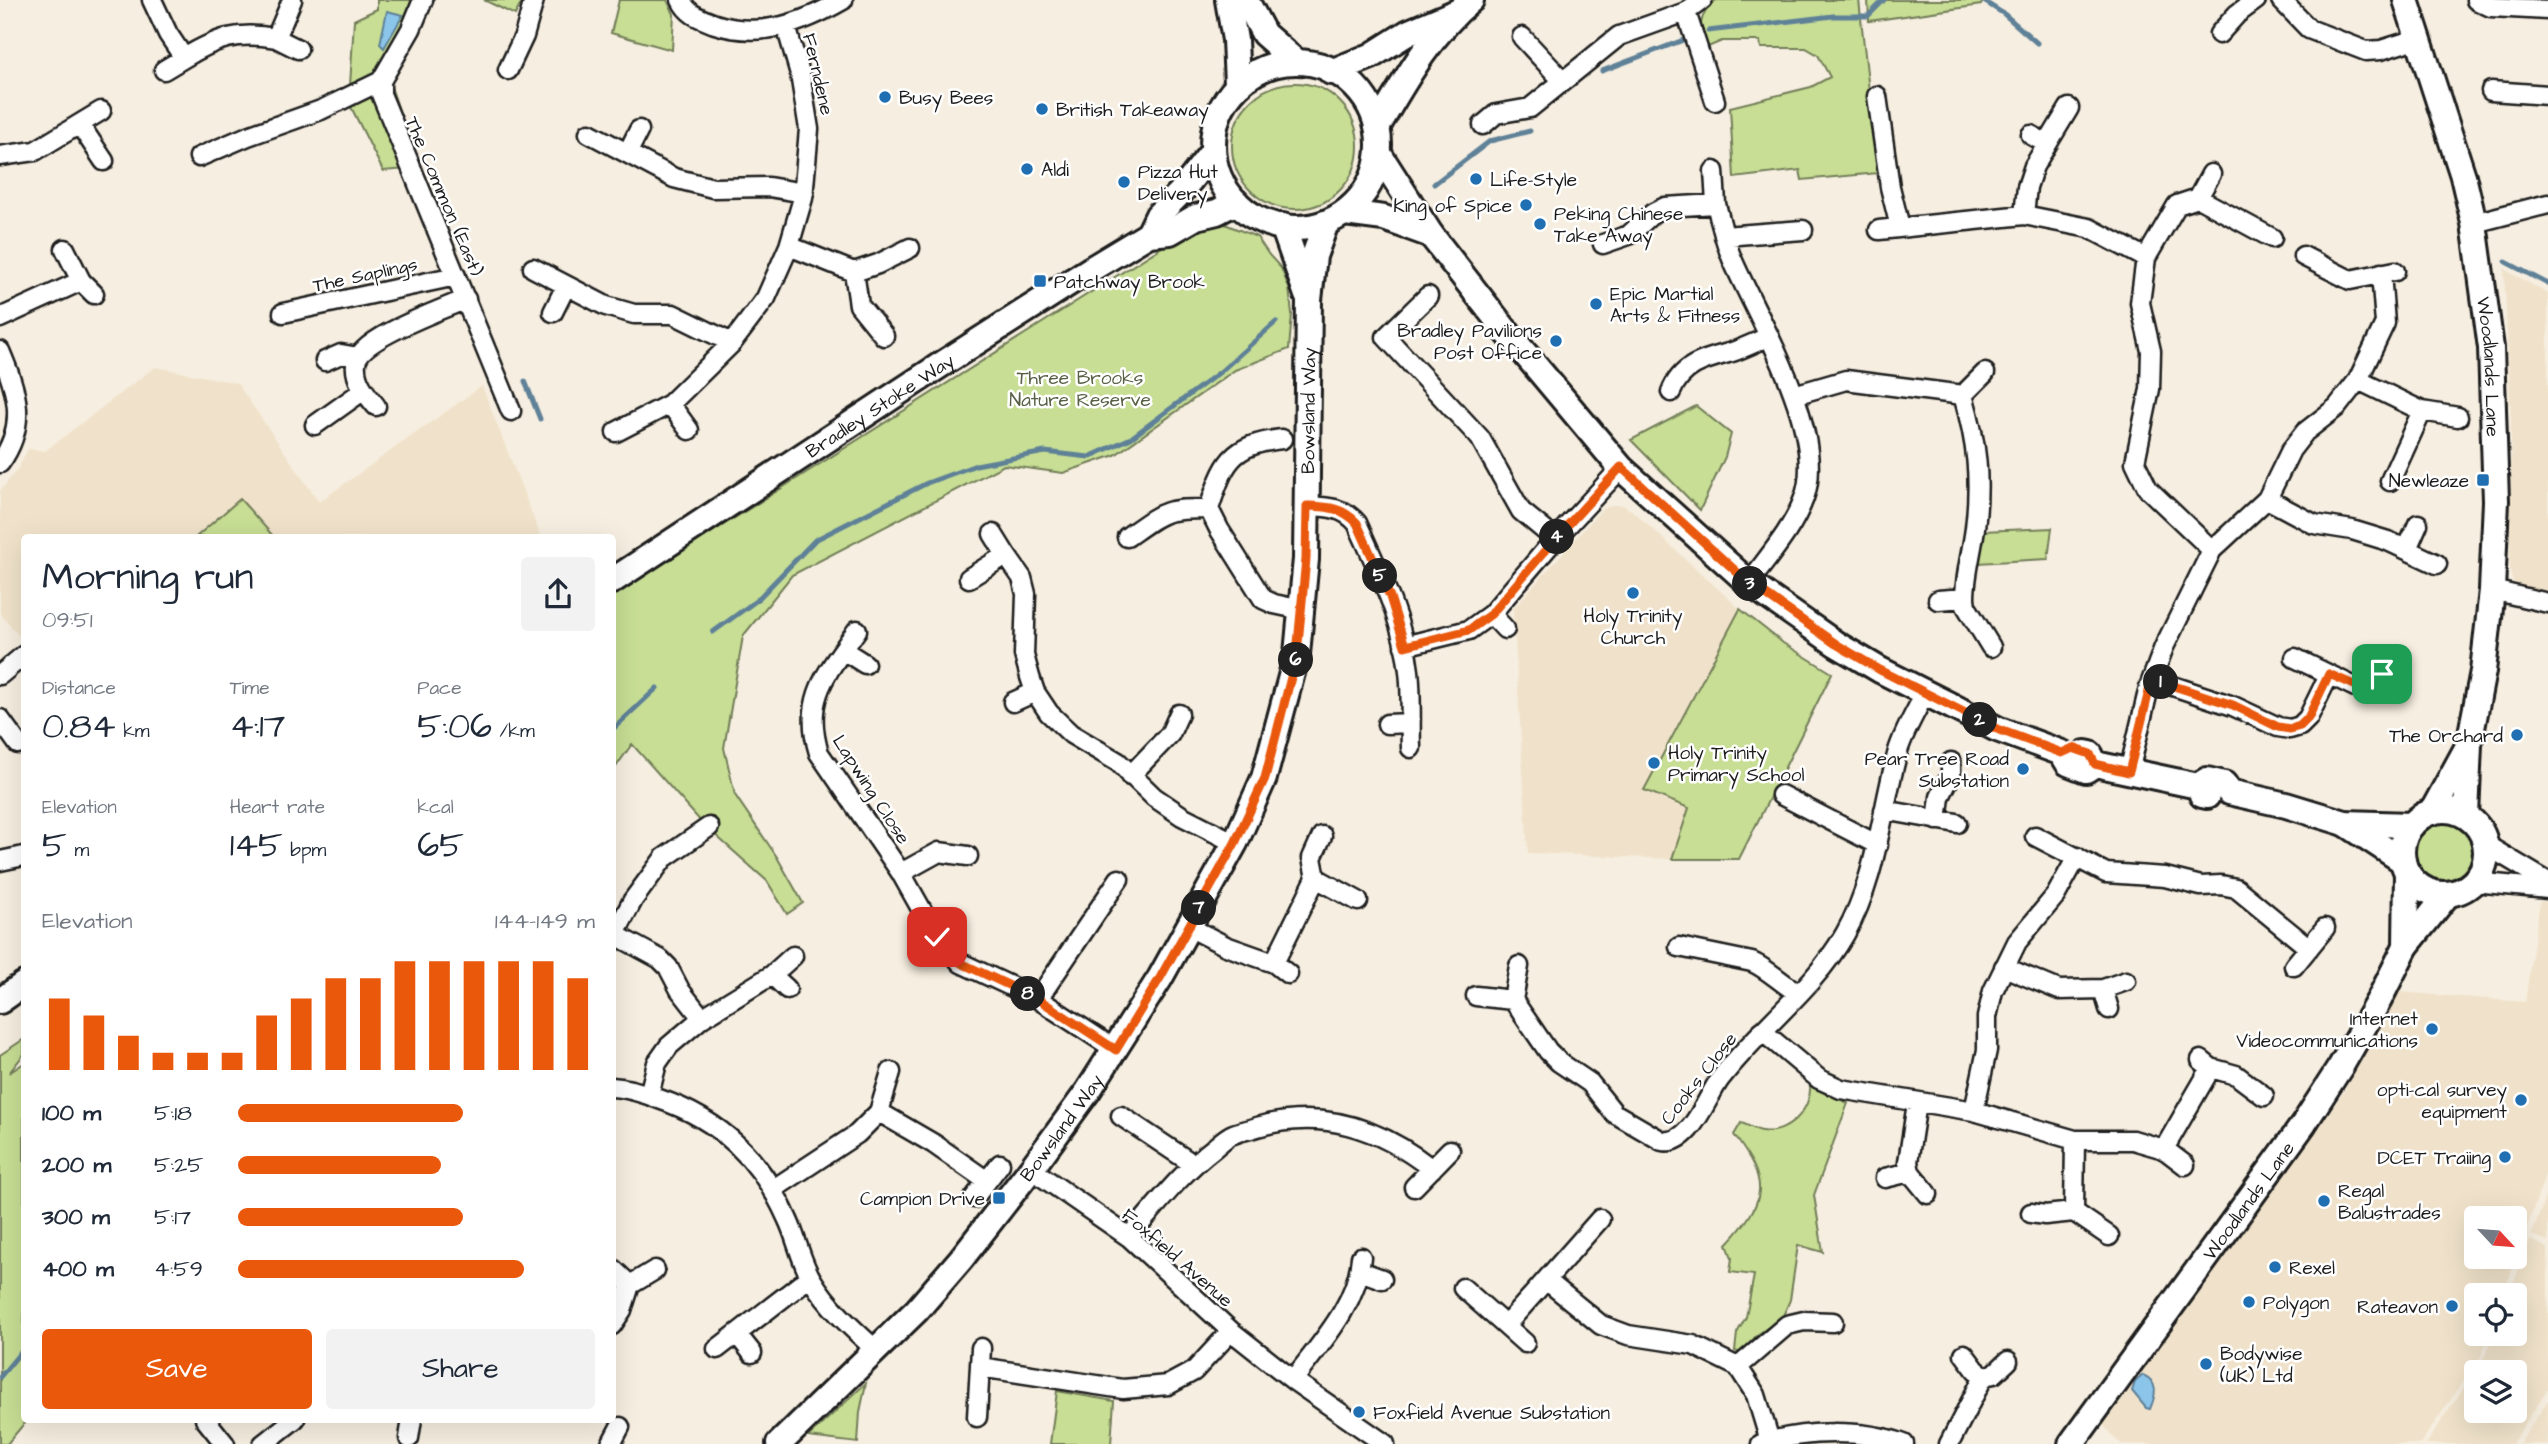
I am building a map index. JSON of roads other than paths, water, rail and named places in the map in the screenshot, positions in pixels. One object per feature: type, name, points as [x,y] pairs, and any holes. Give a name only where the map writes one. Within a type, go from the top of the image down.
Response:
[{"type":"street","points":[[152,0],[168,34],[184,58]]},
{"type":"street","points":[[275,38],[292,0]]},
{"type":"street","points":[[199,157],[321,110],[381,80],[411,29],[423,0]]},
{"type":"street","points":[[508,70],[524,36],[534,0]]},
{"type":"street","points":[[681,0],[688,12],[697,18],[730,29],[749,32],[786,26]]},
{"type":"street","name":"Ferndene","points":[[616,432],[670,404],[732,343],[766,298],[789,246],[804,193],[809,129],[800,74],[786,26],[843,0]]},
{"type":"street","points":[[1228,0],[1235,40],[1237,84]]},
{"type":"street","points":[[1246,0],[1264,34],[1295,61],[1331,72],[1357,93],[1373,114],[1378,126],[1381,156],[1372,183],[1360,200],[1335,218],[1308,227],[1283,226],[1257,216],[1236,202],[1219,180],[1212,152],[1219,119],[1237,84],[1264,66],[1295,61]]},
{"type":"street","points":[[1483,125],[1496,114],[1530,107],[1619,36],[1686,12],[1702,0]]},
{"type":"street","points":[[2219,34],[2244,8],[2256,0]]},
{"type":"street","points":[[2281,0],[2309,29],[2365,51],[2381,50],[2419,38]]},
{"type":"street","name":"Woodlands Lane","points":[[2406,0],[2463,176],[2474,223],[2491,348],[2496,501],[2492,590],[2483,671],[2469,744],[2466,816]]},
{"type":"street","points":[[2476,0],[2491,7],[2548,10]]},
{"type":"street","points":[[1331,72],[1371,56],[1409,32],[1463,7]]},
{"type":"street","points":[[1378,126],[1416,64],[1463,7]]},
{"type":"street","points":[[1686,12],[1715,101]]},
{"type":"street","points":[[164,70],[210,42],[236,34],[275,38],[298,49]]},
{"type":"street","points":[[1522,37],[1562,80]]},
{"type":"street","name":"The Common (East)","points":[[381,80],[381,94],[386,107],[511,411]]},
{"type":"street","points":[[2491,91],[2548,94]]},
{"type":"street","points":[[1877,96],[1890,187],[1900,227]]},
{"type":"street","points":[[2024,215],[2027,187],[2039,139],[2069,108]]},
{"type":"street","points":[[0,156],[35,151],[101,111]]},
{"type":"street","points":[[80,125],[104,161]]},
{"type":"street","points":[[628,152],[639,130]]},
{"type":"street","points":[[589,133],[674,178],[713,188],[769,187],[804,193]]},
{"type":"street","name":"Bradley Stoke Way","points":[[1149,234],[1158,215],[1181,192],[1212,152]]},
{"type":"street","points":[[1381,156],[1431,235],[1506,331],[1621,467],[1749,583],[1836,644],[1997,729],[2062,753],[2068,763],[2086,770],[2095,764],[2198,786],[2202,795],[2221,799],[2229,792],[2345,823],[2422,818],[2455,811],[2476,824],[2486,845],[2486,858],[2482,871],[2474,882],[2460,891],[2436,893],[2424,889],[2405,867],[2345,823]]},
{"type":"street","points":[[1714,171],[1716,204],[1724,236],[1794,395],[1805,437],[1808,468],[1805,495],[1796,517],[1749,583]]},
{"type":"street","points":[[2211,174],[2198,198],[2177,205],[2146,258],[2140,303],[2151,351],[2150,389],[2135,462],[2148,489],[2212,550]]},
{"type":"street","points":[[2198,198],[2272,239]]},
{"type":"street","name":"Bradley Stoke Way","points":[[616,578],[939,366],[1149,234],[1170,232],[1196,217],[1217,212],[1236,202]]},
{"type":"street","points":[[1603,244],[1629,235],[1653,213],[1665,207],[1716,204]]},
{"type":"street","points":[[2474,223],[2548,204]]},
{"type":"street","points":[[1879,230],[2024,215],[2089,229],[2146,258]]},
{"type":"street","points":[[1335,218],[1384,218],[1431,235]]},
{"type":"street","name":"Bowsland Way","points":[[779,1444],[877,1351],[952,1269],[1031,1169],[1116,1050],[1189,927],[1235,843],[1265,778],[1297,654],[1307,506],[1309,300],[1314,256],[1335,218]]},
{"type":"street","name":"Bowsland Way","points":[[1283,226],[1309,300]]},
{"type":"street","points":[[1724,236],[1803,230]]},
{"type":"street","points":[[789,246],[854,272],[878,264],[910,248]]},
{"type":"street","points":[[65,249],[81,281],[94,294]]},
{"type":"street","points":[[2129,772],[2152,679],[2164,647],[2212,550],[2267,499],[2291,450],[2305,432],[2337,407],[2358,380],[2385,323],[2388,272],[2350,280],[2303,256]]},
{"type":"street","points":[[533,268],[606,306],[634,314],[673,314],[732,343]]},
{"type":"street","points":[[854,272],[859,305],[884,336]]},
{"type":"street","name":"The Saplings","points":[[284,313],[456,276]]},
{"type":"street","points":[[0,318],[81,281]]},
{"type":"street","points":[[553,312],[566,286]]},
{"type":"street","points":[[1428,296],[1386,337],[1480,438],[1521,511],[1555,539]]},
{"type":"street","points":[[376,406],[356,377],[360,352],[373,340],[466,299]]},
{"type":"street","points":[[1671,392],[1681,373],[1697,362],[1734,352],[1768,337]]},
{"type":"street","points":[[0,351],[15,386],[18,404],[13,440],[0,463]]},
{"type":"street","points":[[325,361],[341,354],[358,357]]},
{"type":"street","points":[[1964,395],[1985,373]]},
{"type":"street","points":[[1794,395],[1846,380],[1964,395]]},
{"type":"street","points":[[2358,380],[2423,411],[2458,417]]},
{"type":"street","points":[[316,425],[364,390]]},
{"type":"street","points":[[1964,395],[1976,439],[1978,475],[1975,526],[1965,598],[1966,606],[1991,647]]},
{"type":"street","points":[[670,404],[689,430]]},
{"type":"street","points":[[2390,481],[2423,411]]},
{"type":"street","points":[[1282,439],[1256,442],[1231,458],[1219,477],[1209,509],[1263,599],[1302,610]]},
{"type":"street","points":[[1405,646],[1469,630],[1491,614],[1621,467]]},
{"type":"street","points":[[2267,499],[2314,524],[2352,530],[2407,549],[2437,564]]},
{"type":"street","points":[[1307,506],[1338,508],[1348,513],[1357,523],[1390,597],[1405,646],[1409,672],[1411,748]]},
{"type":"street","points":[[1127,537],[1161,512],[1173,509],[1209,509]]},
{"type":"street","points":[[2407,549],[2418,524]]},
{"type":"street","points":[[993,534],[1022,578],[1026,594],[1024,654],[1035,692],[1049,713],[1072,734],[1118,762],[1154,797],[1182,816],[1235,843]]},
{"type":"street","points":[[969,578],[1006,555]]},
{"type":"street","points":[[2492,590],[2548,603]]},
{"type":"street","points":[[1938,600],[1965,598]]},
{"type":"street","points":[[1491,614],[1505,629]]},
{"type":"street","name":"Lapwing Close","points":[[857,631],[817,690],[813,720],[819,753],[838,797],[901,873],[937,937],[961,963],[1038,999],[1116,1050]]},
{"type":"street","points":[[843,650],[865,664]]},
{"type":"street","points":[[0,676],[21,658]]},
{"type":"street","points":[[2295,658],[2361,688],[2371,684],[2382,674]]},
{"type":"street","points":[[2152,679],[2233,705],[2278,727],[2290,729],[2300,726],[2308,718],[2329,674]]},
{"type":"street","points":[[1013,702],[1035,692]]},
{"type":"street","name":"Cooks Close","points":[[1513,1000],[1548,1051],[1590,1083],[1614,1113],[1662,1141],[1679,1139],[1734,1061],[1814,976],[1844,936],[1865,894],[1899,747],[1925,693]]},
{"type":"street","points":[[1130,776],[1170,734],[1180,714]]},
{"type":"street","points":[[0,719],[18,744]]},
{"type":"street","points":[[1387,724],[1410,723]]},
{"type":"street","name":"Woodlands Lane","points":[[2422,818],[2469,744]]},
{"type":"street","points":[[1937,820],[1940,797],[1951,775],[1951,762]]},
{"type":"street","points":[[1781,795],[1811,801],[1878,845]]},
{"type":"street","points":[[1884,810],[1957,823]]},
{"type":"street","points":[[2405,867],[2402,848],[2422,818]]},
{"type":"street","points":[[616,930],[633,900],[664,858],[709,827]]},
{"type":"street","points":[[1189,927],[1226,946],[1281,968],[1316,878],[1312,858],[1322,836]]},
{"type":"street","points":[[2035,836],[2106,873],[2165,877],[2201,886],[2221,885],[2236,888],[2309,948]]},
{"type":"street","points":[[2486,845],[2548,882]]},
{"type":"street","name":"Lapwing Close","points":[[901,873],[939,852],[968,856]]},
{"type":"street","points":[[0,861],[21,857]]},
{"type":"street","points":[[1974,1111],[1987,1050],[1993,991],[2017,942],[2056,895],[2077,857]]},
{"type":"street","name":"Woodlands Lane","points":[[2405,867],[2406,946]]},
{"type":"street","points":[[1316,878],[1358,901]]},
{"type":"street","points":[[1038,999],[1119,879]]},
{"type":"street","points":[[2474,882],[2548,889]]},
{"type":"street","name":"Woodlands Lane","points":[[2071,1444],[2303,1125],[2342,1066],[2406,946],[2448,894]]},
{"type":"street","points":[[2294,966],[2325,928]]},
{"type":"street","points":[[616,935],[660,959],[702,1018]]},
{"type":"street","points":[[1679,947],[1752,962],[1798,993]]},
{"type":"street","points":[[649,1095],[657,1063],[669,1046],[702,1018],[772,975],[793,956]]},
{"type":"street","points":[[1476,996],[1513,1000],[1519,966]]},
{"type":"street","points":[[2004,967],[2059,990],[2103,989],[2126,981]]},
{"type":"street","points":[[772,975],[787,989]]},
{"type":"street","points":[[0,1001],[21,986]]},
{"type":"street","points":[[2103,989],[2109,1009]]},
{"type":"street","name":"Cooks Close","points":[[1762,1031],[1819,1079],[1841,1089],[1974,1111],[2075,1140],[2133,1140],[2164,1149],[2185,1165]]},
{"type":"street","points":[[2164,1149],[2206,1064],[2236,1075],[2264,1096]]},
{"type":"street","points":[[772,1190],[857,1134],[879,1112],[891,1072]]},
{"type":"street","points":[[616,1088],[677,1105],[720,1128],[757,1166],[772,1190],[788,1220],[810,1277],[827,1303],[877,1351]]},
{"type":"street","points":[[1917,1103],[1908,1162],[1910,1172],[1927,1194]]},
{"type":"street","points":[[879,1112],[933,1144],[987,1181]]},
{"type":"street","points":[[1121,1116],[1193,1164]]},
{"type":"street","points":[[1129,1237],[1193,1164],[1231,1135],[1274,1122],[1316,1120],[1350,1125],[1372,1132],[1412,1152],[1432,1169]]},
{"type":"street","points":[[2074,1212],[2075,1140]]},
{"type":"street","points":[[1414,1187],[1450,1150]]},
{"type":"street","points":[[974,1198],[1000,1164]]},
{"type":"street","name":"Foxfield Avenue","points":[[1031,1169],[1129,1237],[1231,1331],[1293,1380],[1385,1444]]},
{"type":"street","points":[[1885,1178],[1910,1172]]},
{"type":"street","points":[[2031,1213],[2045,1215],[2074,1212],[2109,1236]]},
{"type":"street","points":[[1506,1325],[1600,1220]]},
{"type":"street","points":[[1293,1380],[1339,1319],[1360,1264],[1382,1279]]},
{"type":"street","points":[[616,1319],[622,1310],[629,1285],[655,1270]]},
{"type":"street","points":[[616,1272],[629,1285]]},
{"type":"street","points":[[717,1349],[810,1277]]},
{"type":"street","points":[[1546,1280],[1601,1325],[1628,1335],[1693,1345],[1738,1367],[1756,1395],[1765,1443],[1808,1435],[1836,1434],[1889,1438],[1904,1444]]},
{"type":"street","points":[[1462,1288],[1525,1343]]},
{"type":"street","points":[[1738,1367],[1787,1325],[1804,1321],[1833,1322]]},
{"type":"street","points":[[980,1367],[1123,1389],[1168,1385],[1194,1371],[1231,1331]]},
{"type":"street","points":[[737,1334],[752,1353]]},
{"type":"street","points":[[977,1417],[981,1348]]},
{"type":"street","points":[[1964,1354],[1984,1376],[1994,1374],[2008,1361]]},
{"type":"street","points":[[1949,1444],[1984,1376]]},
{"type":"street","points":[[208,1423],[225,1444]]},
{"type":"street","points":[[263,1444],[290,1423]]},
{"type":"street","points":[[409,1438],[411,1423]]},
{"type":"street","points":[[611,1444],[620,1427]]},
{"type":"water","points":[[387,11],[403,15],[384,48],[380,44]]},
{"type":"water","points":[[2143,1375],[2152,1381],[2155,1389],[2150,1409],[2146,1408],[2132,1391],[2135,1382]]},
{"type":"waterway","name":"Patchway Brook","points":[[1708,31],[1833,16],[1868,16],[1884,0]]},
{"type":"waterway","name":"Patchway Brook","points":[[1982,0],[2004,14],[2037,43]]},
{"type":"waterway","name":"Patchway Brook","points":[[1602,71],[1686,39]]},
{"type":"waterway","name":"Patchway Brook","points":[[1434,184],[1490,141],[1530,131]]},
{"type":"waterway","name":"Patchway Brook","points":[[2506,262],[2548,284]]},
{"type":"waterway","name":"Patchway Brook","points":[[713,632],[757,600],[815,540],[927,483],[976,465],[1045,452],[1089,457],[1131,438],[1220,372],[1276,322]]},
{"type":"waterway","points":[[525,381],[540,419]]},
{"type":"waterway","name":"Patchway Brook","points":[[616,726],[657,688]]},
{"type":"waterway","name":"Patchway Brook","points":[[0,1377],[21,1352]]},
{"type":"place","name":"Busy Bees","points":[[885,97]]},
{"type":"place","name":"British Takeaway","points":[[1042,109]]},
{"type":"place","name":"Aldi","points":[[1027,169]]},
{"type":"place","name":"Life-Style","points":[[1476,179]]},
{"type":"place","name":"Pizza Hut Delivery","points":[[1124,182]]},
{"type":"place","name":"King of Spice","points":[[1526,205]]},
{"type":"place","name":"Peking Chinese Take Away","points":[[1540,224]]},
{"type":"place","name":"Patchway Brook","points":[[1040,281]]},
{"type":"place","name":"Epic Martial Arts & Fitness","points":[[1596,304]]},
{"type":"place","name":"Bradley Pavilions Post Office","points":[[1556,341]]},
{"type":"place","name":"Newleaze","points":[[2483,480]]},
{"type":"place","name":"Holy Trinity Church","points":[[1633,593]]},
{"type":"place","name":"The Orchard","points":[[2517,735]]},
{"type":"place","name":"Holy Trinity Primary School","points":[[1654,763]]},
{"type":"place","name":"Pear Tree Road Substation","points":[[2023,769]]},
{"type":"place","name":"Internet Videocommunications","points":[[2432,1029]]},
{"type":"place","name":"opti-cal survey equipment","points":[[2521,1100]]},
{"type":"place","name":"DCET Traiing","points":[[2505,1157]]},
{"type":"place","name":"Campion Drive","points":[[999,1198]]},
{"type":"place","name":"Regal Balustrades","points":[[2324,1201]]},
{"type":"place","name":"Rexel","points":[[2275,1267]]},
{"type":"place","name":"Polygon","points":[[2249,1302]]},
{"type":"place","name":"Rateavon","points":[[2452,1306]]},
{"type":"place","name":"Bodywise (UK) Ltd","points":[[2206,1364]]},
{"type":"place","name":"Foxfield Avenue Substation","points":[[1359,1412]]},
{"type":"park label","name":"Three Brooks Nature Reserve","points":[[1080,388]]}]
